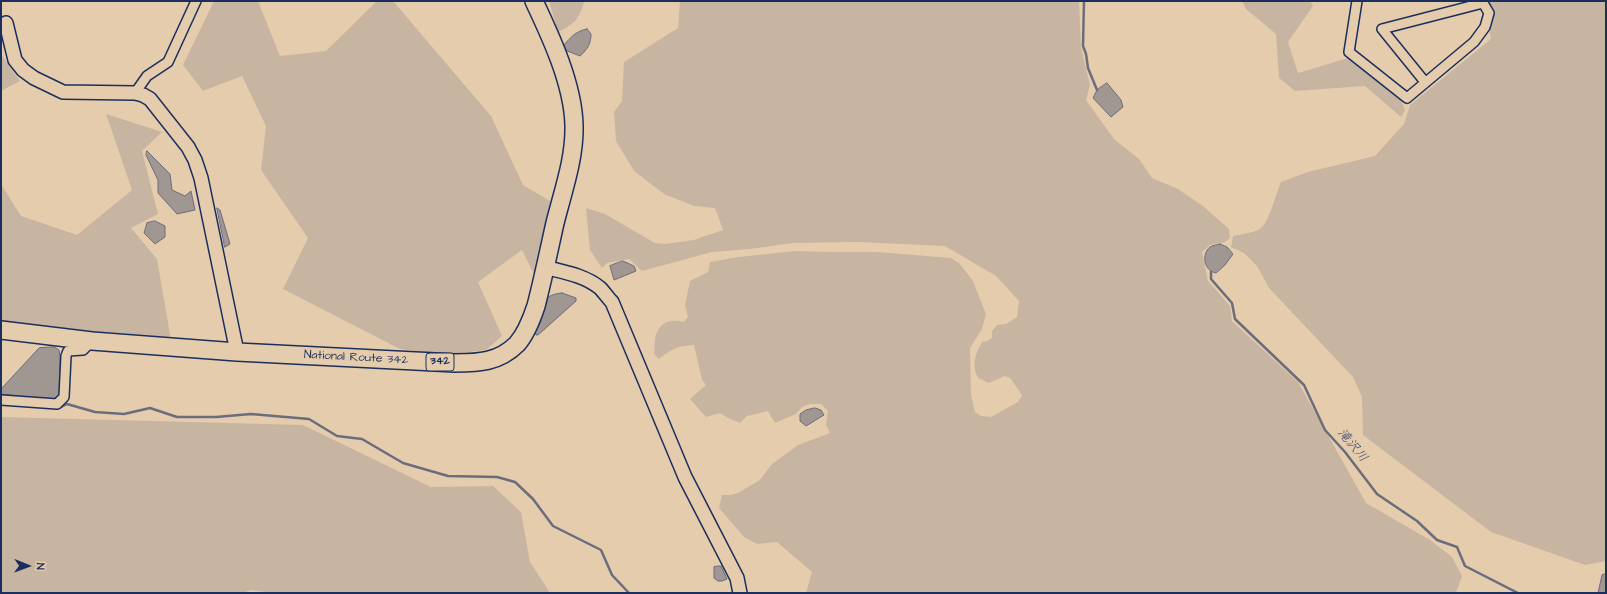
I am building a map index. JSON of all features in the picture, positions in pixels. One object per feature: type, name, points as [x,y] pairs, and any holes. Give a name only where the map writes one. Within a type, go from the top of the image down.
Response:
[{"type":"highway","name":"National Route 342","points":[[1,330],[92,341],[237,352],[480,363],[501,356],[517,344],[526,332],[536,307],[544,267],[569,170],[574,142],[572,105],[566,81],[534,1]]},
{"type":"street","points":[[135,92],[147,76],[168,62],[196,1]]},
{"type":"street","points":[[1357,1],[1349,52],[1407,98],[1474,42],[1484,27],[1489,13],[1483,3],[1382,29],[1425,82]]},
{"type":"street","points":[[6,23],[15,60],[23,70],[34,78],[63,92],[135,92],[143,94],[150,99],[175,130],[196,160],[211,219],[237,352]]},
{"type":"street","points":[[544,267],[588,281],[600,288],[612,302],[685,477],[737,578],[740,593]]},
{"type":"street","points":[[1,400],[57,404],[64,397],[66,356],[68,351],[83,350],[92,341]]},
{"type":"shaded area","points":[[214,1],[258,1],[280,56],[326,51],[377,1],[393,1],[491,116],[523,185],[550,201],[535,276],[522,250],[478,282],[502,336],[486,350],[443,355],[400,349],[283,289],[308,238],[261,170],[266,126],[242,76],[203,91],[183,65]]},
{"type":"shaded area","points":[[549,1],[584,2],[576,20],[558,32]]},
{"type":"shaded area","points":[[680,1],[1079,1],[1081,48],[1090,85],[1086,100],[1114,139],[1139,159],[1152,178],[1178,189],[1203,206],[1229,229],[1230,238],[1225,242],[1210,245],[1202,252],[1208,281],[1230,306],[1232,321],[1298,382],[1366,503],[1430,540],[1452,557],[1462,576],[1456,593],[806,593],[812,572],[777,542],[757,544],[744,537],[719,508],[722,495],[738,493],[760,480],[771,465],[798,445],[830,433],[826,425],[828,411],[821,404],[810,404],[802,407],[796,414],[775,423],[768,411],[747,416],[740,423],[720,413],[706,417],[690,399],[706,385],[702,380],[694,345],[675,349],[659,359],[654,354],[655,337],[660,327],[671,321],[684,322],[688,317],[685,305],[690,281],[708,272],[710,262],[794,251],[878,252],[951,258],[959,263],[973,281],[986,314],[982,329],[970,348],[971,395],[975,412],[981,416],[991,417],[1018,402],[1022,395],[1010,378],[1005,376],[989,383],[978,378],[974,364],[977,351],[982,342],[992,338],[992,331],[997,325],[1006,324],[1017,317],[1019,301],[996,276],[945,246],[858,242],[793,243],[750,249],[712,252],[642,271],[629,259],[607,263],[602,268],[590,250],[586,208],[605,214],[655,243],[665,244],[694,240],[723,230],[715,208],[694,206],[664,194],[634,171],[616,141],[614,112],[622,101],[624,62],[678,28]]},
{"type":"shaded area","points":[[1242,1],[1310,1],[1313,6],[1288,42],[1298,73],[1348,58],[1399,96],[1405,110],[1401,117],[1365,86],[1295,91],[1279,78],[1276,34],[1246,9]]},
{"type":"shaded area","points":[[1485,1],[1606,1],[1606,561],[1585,565],[1491,532],[1363,435],[1362,397],[1353,377],[1269,288],[1257,266],[1244,253],[1231,247],[1233,236],[1254,232],[1263,226],[1281,182],[1308,172],[1375,156],[1404,124],[1410,105],[1491,39]]},
{"type":"shaded area","points":[[587,29],[591,34],[590,40],[587,48],[580,56],[565,50],[564,45],[571,37],[580,31]]},
{"type":"shaded area","points":[[1,54],[20,81],[1,91]]},
{"type":"shaded area","points":[[1107,83],[1121,100],[1123,107],[1111,117],[1093,98],[1097,90]]},
{"type":"shaded area","points":[[106,114],[162,132],[142,151],[158,214],[131,228],[157,259],[171,340],[101,337],[1,322],[1,184],[21,216],[77,235],[132,190]]},
{"type":"shaded area","points":[[147,151],[170,174],[172,190],[185,196],[191,191],[195,210],[177,214],[158,193],[158,180],[146,155]]},
{"type":"shaded area","points":[[217,208],[220,210],[230,244],[225,247]]},
{"type":"shaded area","points":[[155,221],[165,226],[165,237],[155,244],[144,233],[147,223]]},
{"type":"shaded area","points":[[1220,244],[1227,247],[1233,254],[1225,265],[1216,273],[1212,272],[1206,266],[1205,254],[1210,247]]},
{"type":"shaded area","points":[[623,261],[634,266],[636,271],[614,280],[610,266]]},
{"type":"shaded area","points":[[562,293],[576,298],[576,301],[538,335],[536,335],[535,331],[540,323],[546,300],[551,295]]},
{"type":"shaded area","points":[[54,347],[59,350],[60,357],[59,396],[55,400],[1,394],[1,389],[39,348]]},
{"type":"shaded area","points":[[815,408],[821,410],[824,415],[806,426],[800,421],[800,414],[806,410]]},
{"type":"shaded area","points":[[1,417],[303,425],[431,487],[493,486],[521,512],[530,562],[550,593],[272,593],[251,590],[242,593],[1,593]]},
{"type":"shaded area","points":[[721,566],[727,579],[718,581],[714,578],[714,567]]},
{"type":"shaded area","points":[[1606,574],[1606,593],[1598,593],[1602,575]]},
{"type":"waterway","points":[[1084,1],[1083,46],[1088,68],[1097,90]]},
{"type":"waterway","name":"滝沢川","points":[[1211,272],[1211,279],[1232,303],[1235,319],[1304,385],[1325,430],[1345,452],[1377,494],[1417,521],[1437,540],[1457,547],[1465,566],[1518,593]]},
{"type":"waterway","points":[[55,408],[59,408],[67,404],[95,412],[124,414],[150,408],[177,417],[216,417],[251,414],[309,419],[337,436],[362,439],[403,463],[448,476],[497,477],[515,482],[533,499],[553,526],[601,550],[612,575],[629,593]]}]
